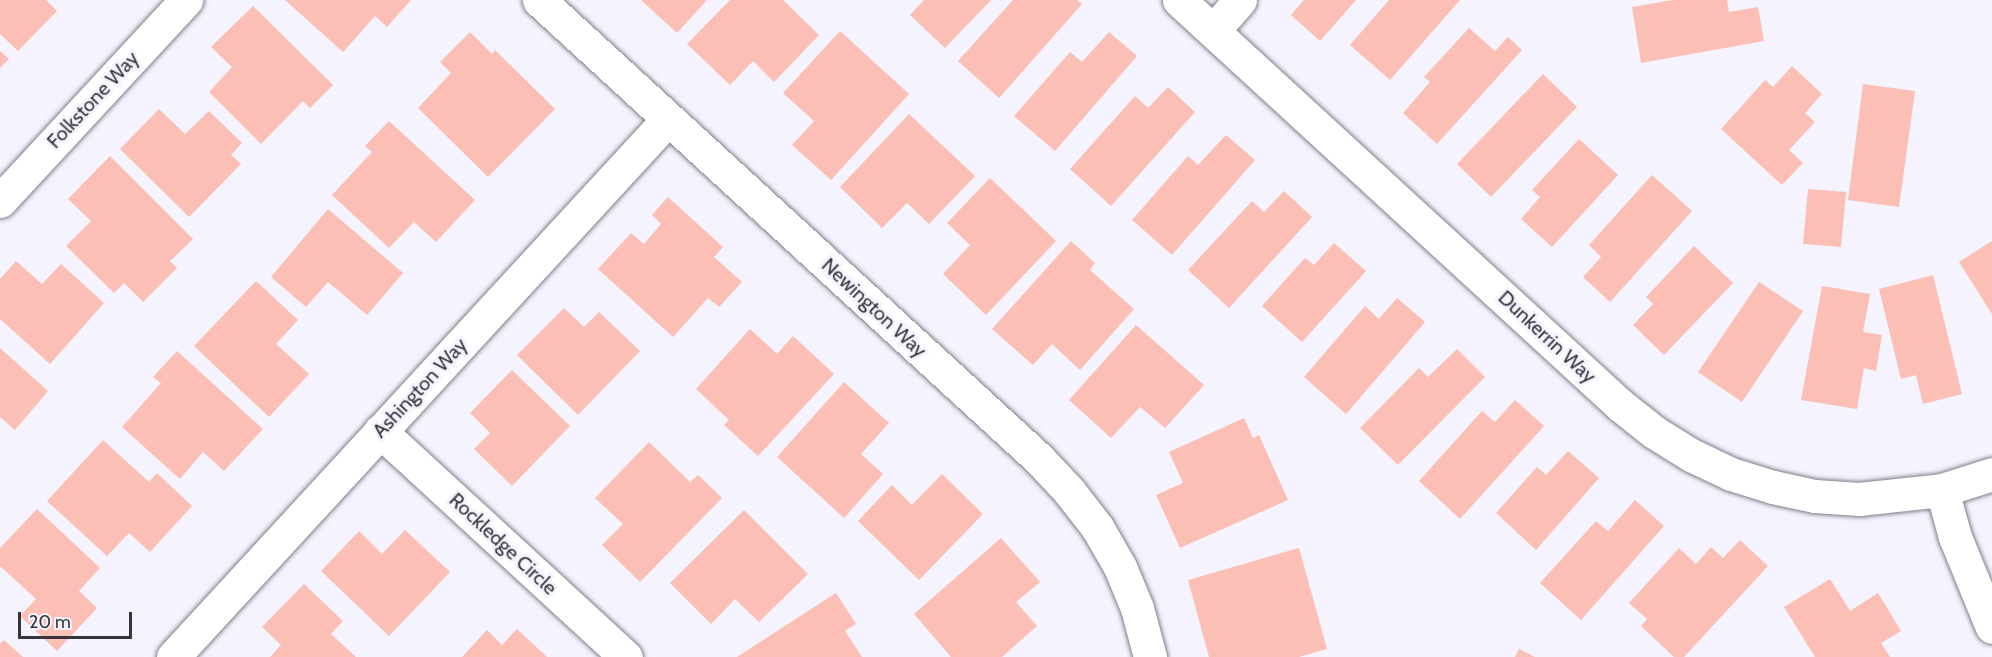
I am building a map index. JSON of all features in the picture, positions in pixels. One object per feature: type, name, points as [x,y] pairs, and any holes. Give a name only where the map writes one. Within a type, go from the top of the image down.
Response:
[{"type":"street","name":"Folkstone Way","points":[[0,201],[186,0]]},
{"type":"street","name":"Newington Way","points":[[539,0],[1039,459],[1069,491],[1097,527],[1120,567],[1137,608],[1150,657]]},
{"type":"street","name":"Dunkerrin Way","points":[[1179,0],[1620,405],[1654,432],[1691,455],[1731,474],[1815,496],[1859,499],[1941,490],[1992,474]]},
{"type":"street","points":[[1213,31],[1240,0]]},
{"type":"street","name":"Ashington Way","points":[[173,657],[668,118]]},
{"type":"street","name":"Rockledge Circle","points":[[380,432],[626,657]]},
{"type":"street","points":[[1941,490],[1955,537],[1992,627]]},
{"type":"building","points":[[0,0],[46,0],[57,11],[18,51],[0,34]]},
{"type":"building","points":[[285,0],[411,0],[387,27],[375,16],[343,52]]},
{"type":"building","points":[[641,0],[707,0],[677,33]]},
{"type":"building","points":[[730,0],[783,0],[819,35],[774,82],[753,61],[730,85],[687,44]]},
{"type":"building","points":[[924,0],[991,0],[945,48],[910,15]]},
{"type":"building","points":[[1013,0],[1077,0],[1082,4],[999,98],[958,61]]},
{"type":"building","points":[[1304,0],[1356,0],[1320,41],[1291,15]]},
{"type":"building","points":[[1389,0],[1460,0],[1390,80],[1350,45]]},
{"type":"building","points":[[1672,0],[1727,0],[1729,12],[1758,7],[1764,41],[1641,63],[1632,7]]},
{"type":"building","points":[[253,6],[333,85],[310,108],[303,101],[261,144],[209,92],[232,67],[211,47]]},
{"type":"building","points":[[1469,28],[1495,51],[1508,37],[1522,50],[1437,144],[1403,113],[1430,82],[1424,77]]},
{"type":"building","points":[[840,31],[909,94],[831,180],[792,145],[814,121],[783,93]]},
{"type":"building","points":[[470,32],[492,54],[495,50],[555,109],[488,177],[418,108],[451,73],[440,62]]},
{"type":"building","points":[[1109,32],[1137,56],[1055,151],[1014,116],[1070,52],[1082,62]]},
{"type":"building","points":[[0,51],[9,59],[0,68]]},
{"type":"building","points":[[1792,66],[1822,94],[1805,113],[1815,122],[1789,150],[1803,163],[1782,185],[1721,129],[1765,80],[1773,87]]},
{"type":"building","points":[[1543,74],[1577,107],[1491,197],[1457,164]]},
{"type":"building","points":[[1863,84],[1915,91],[1899,207],[1848,200]]},
{"type":"building","points":[[1168,87],[1195,112],[1111,206],[1070,169],[1135,96],[1148,108]]},
{"type":"building","points":[[159,109],[185,134],[209,111],[242,143],[231,155],[241,164],[189,217],[120,149]]},
{"type":"building","points":[[909,114],[975,176],[929,224],[907,203],[882,228],[840,187]]},
{"type":"building","points":[[389,121],[475,200],[436,242],[414,222],[389,248],[332,195],[372,152],[365,146]]},
{"type":"building","points":[[1226,135],[1255,160],[1172,255],[1132,220],[1188,156],[1198,165]]},
{"type":"building","points":[[1579,139],[1618,175],[1552,247],[1521,219],[1540,197],[1532,190]]},
{"type":"building","points":[[110,156],[193,239],[170,261],[177,268],[143,302],[124,283],[114,293],[66,246],[91,221],[68,199]]},
{"type":"building","points":[[1652,175],[1692,211],[1610,302],[1583,277],[1601,257],[1589,245]]},
{"type":"building","points":[[990,178],[1056,241],[986,315],[943,274],[970,245],[947,223]]},
{"type":"building","points":[[1808,189],[1846,192],[1841,247],[1803,244]]},
{"type":"building","points":[[1284,191],[1312,217],[1229,308],[1188,270],[1252,201],[1264,212]]},
{"type":"building","points":[[668,197],[723,247],[714,257],[742,282],[719,307],[708,298],[673,337],[598,269],[631,233],[644,244],[661,224],[652,215]]},
{"type":"building","points":[[328,209],[403,273],[367,315],[328,282],[306,307],[271,277]]},
{"type":"building","points":[[1071,241],[1095,263],[1090,270],[1134,309],[1080,370],[1052,344],[1033,365],[992,329]]},
{"type":"building","points":[[1992,241],[1992,314],[1959,262]]},
{"type":"building","points":[[1334,243],[1366,271],[1302,342],[1262,306],[1305,258],[1314,265]]},
{"type":"building","points":[[1694,246],[1733,283],[1664,355],[1633,325],[1653,304],[1646,297]]},
{"type":"building","points":[[16,261],[42,284],[61,264],[104,303],[50,364],[0,319],[0,279]]},
{"type":"building","points":[[1933,275],[1962,394],[1923,404],[1916,375],[1901,379],[1879,289]]},
{"type":"building","points":[[256,281],[298,320],[276,344],[309,374],[269,417],[194,346]]},
{"type":"building","points":[[1759,282],[1803,311],[1742,402],[1698,372]]},
{"type":"building","points":[[1822,286],[1870,294],[1863,332],[1882,335],[1876,371],[1864,368],[1857,409],[1801,400]]},
{"type":"building","points":[[1397,298],[1425,322],[1346,414],[1304,377],[1365,306],[1379,319]]},
{"type":"building","points":[[564,308],[584,327],[599,312],[640,351],[578,415],[517,355]]},
{"type":"building","points":[[1136,325],[1204,385],[1165,428],[1140,407],[1111,438],[1069,400]]},
{"type":"building","points":[[750,329],[777,354],[793,336],[834,374],[758,456],[724,425],[729,420],[696,389]]},
{"type":"building","points":[[0,348],[48,391],[15,430],[0,417]]},
{"type":"building","points":[[1457,349],[1485,377],[1398,465],[1360,428],[1419,368],[1428,377]]},
{"type":"building","points":[[177,351],[263,429],[224,471],[203,452],[180,479],[122,427],[161,383],[153,377]]},
{"type":"building","points":[[512,370],[570,426],[512,486],[474,449],[490,433],[470,413]]},
{"type":"building","points":[[844,382],[889,423],[861,454],[883,474],[844,518],[777,457]]},
{"type":"building","points":[[1515,400],[1544,426],[1460,519],[1419,481],[1482,411],[1495,422]]},
{"type":"building","points":[[1244,418],[1253,438],[1259,435],[1288,500],[1180,548],[1156,495],[1183,483],[1169,452]]},
{"type":"building","points":[[103,440],[149,482],[157,473],[192,506],[150,552],[129,533],[107,556],[47,501]]},
{"type":"building","points":[[649,442],[690,482],[698,475],[722,498],[640,582],[602,545],[623,524],[595,498]]},
{"type":"building","points":[[1568,451],[1599,478],[1536,550],[1496,513],[1537,467],[1546,475]]},
{"type":"building","points":[[942,474],[983,514],[919,580],[858,521],[892,485],[912,505]]},
{"type":"building","points":[[1635,500],[1664,526],[1581,620],[1540,583],[1596,521],[1608,531]]},
{"type":"building","points":[[37,509],[100,568],[79,591],[97,608],[57,651],[20,616],[36,599],[0,566],[0,548]]},
{"type":"building","points":[[744,510],[808,574],[759,622],[735,599],[711,624],[670,583]]},
{"type":"building","points":[[405,530],[450,572],[389,636],[321,571],[359,531],[382,554]]},
{"type":"building","points":[[1001,538],[1040,582],[1016,602],[1037,626],[1002,657],[951,657],[914,614]]},
{"type":"building","points":[[1740,540],[1768,566],[1684,657],[1674,657],[1641,626],[1647,619],[1629,603],[1679,548],[1696,564],[1711,547],[1723,558]]},
{"type":"building","points":[[1299,548],[1327,649],[1299,657],[1209,657],[1188,580]]},
{"type":"building","points":[[1830,579],[1850,611],[1878,593],[1901,631],[1881,643],[1890,657],[1815,657],[1784,607]]},
{"type":"building","points":[[304,584],[343,621],[331,634],[356,657],[270,657],[281,645],[262,627]]},
{"type":"building","points":[[836,593],[856,624],[845,631],[862,657],[737,657]]},
{"type":"building","points":[[517,629],[547,657],[462,657],[487,630],[502,645]]},
{"type":"building","points":[[4,640],[23,657],[0,657],[0,644]]},
{"type":"building","points":[[1519,649],[1535,657],[1515,657]]}]
